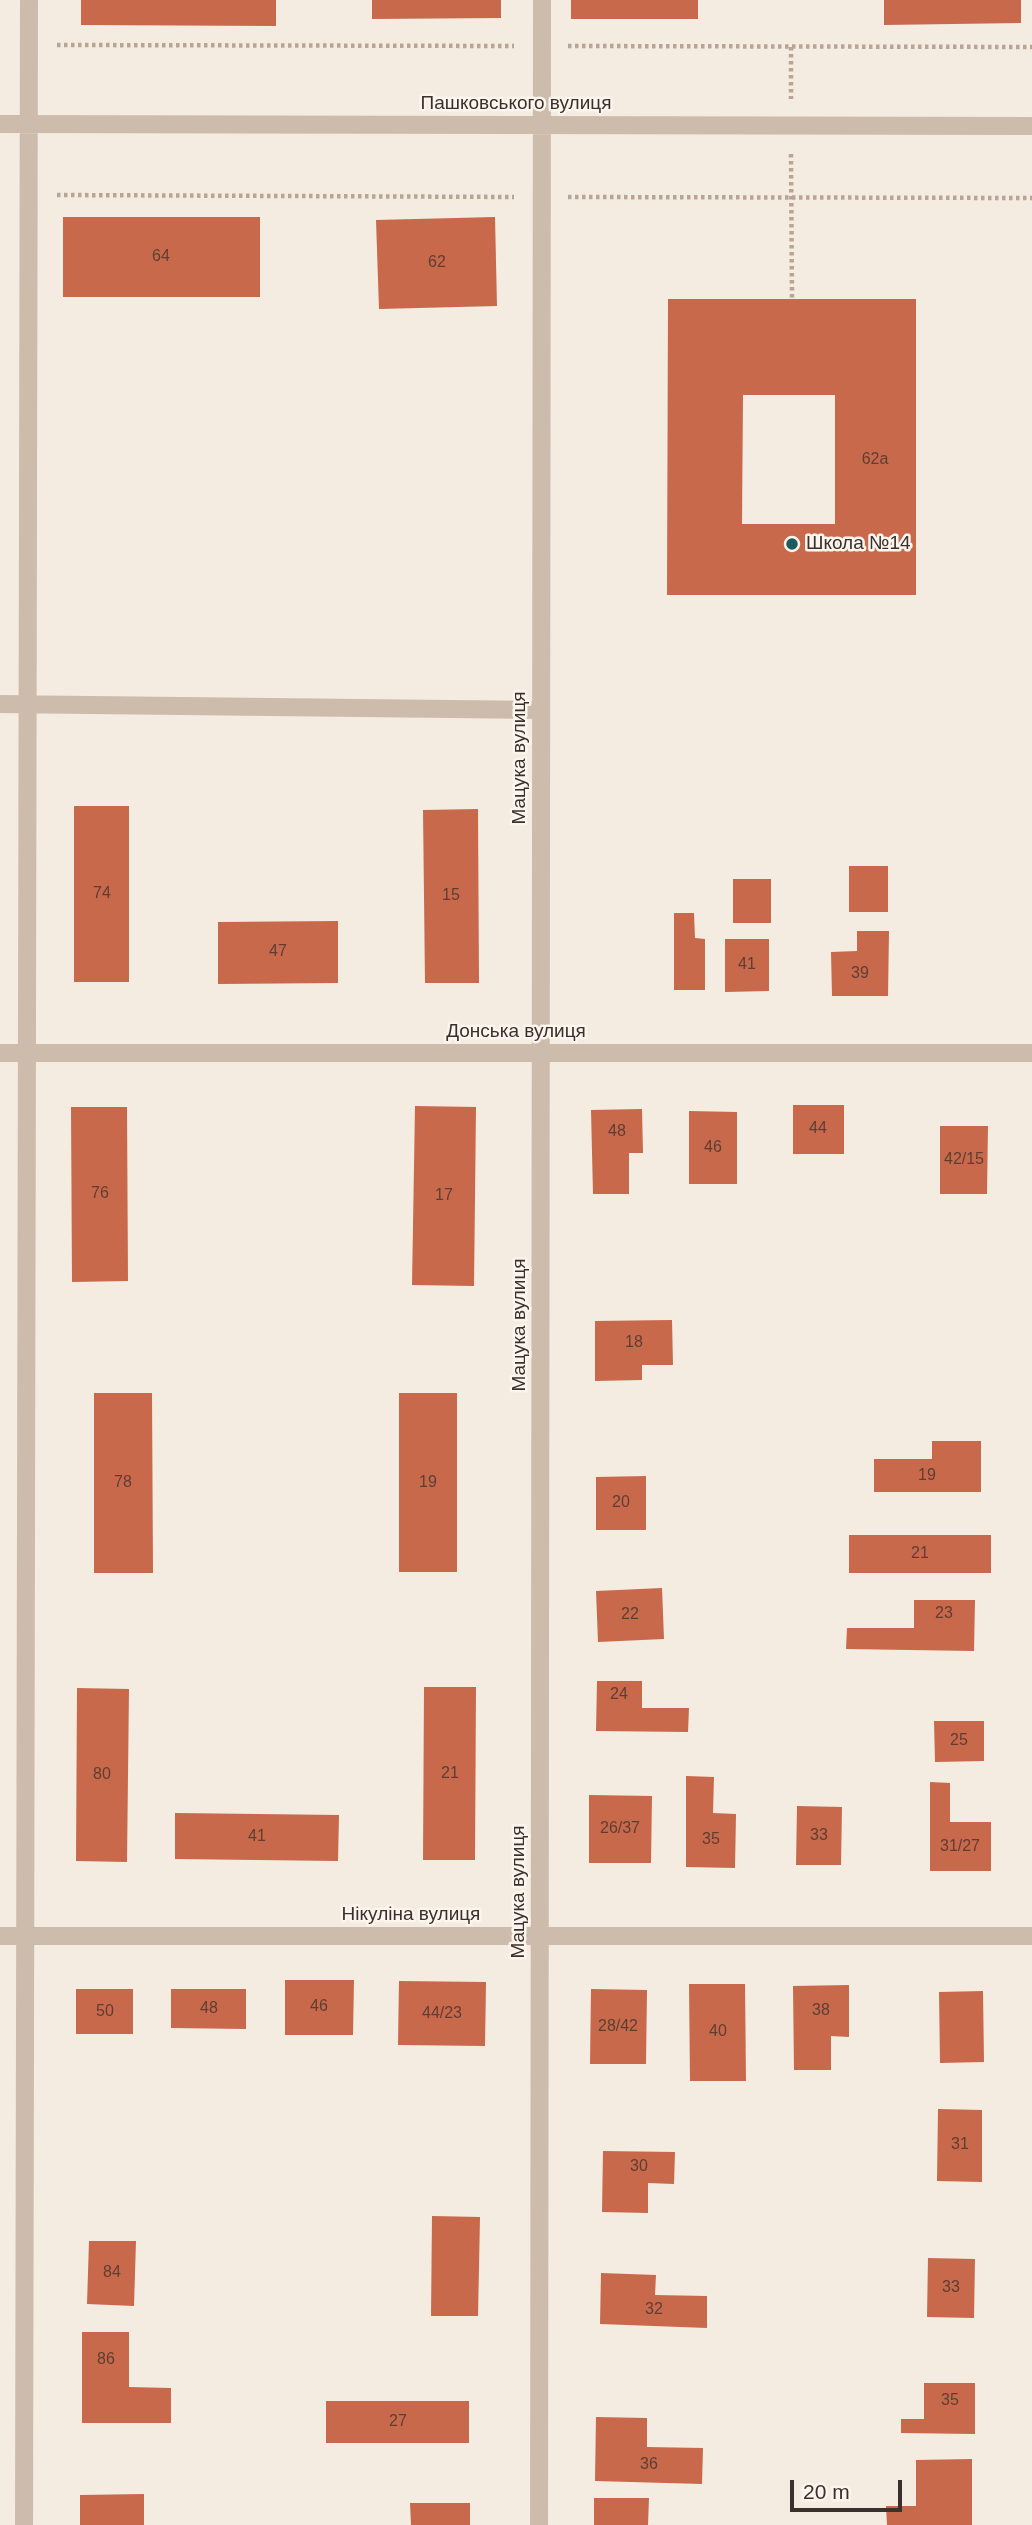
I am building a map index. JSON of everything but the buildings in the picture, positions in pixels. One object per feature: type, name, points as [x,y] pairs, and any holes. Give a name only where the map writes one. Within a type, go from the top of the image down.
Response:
[{"type":"street","points":[[24,2525],[29,0]]},
{"type":"street","name":"Мацука вулиця","points":[[539,2525],[542,0]]},
{"type":"street","name":"Пашковського вулиця","points":[[0,124],[1032,126]]},
{"type":"street","points":[[0,704],[541,710]]},
{"type":"street","name":"Донська вулиця","points":[[0,1053],[1032,1053]]},
{"type":"street","name":"Нікуліна вулиця","points":[[0,1936],[1032,1936]]},
{"type":"path","points":[[791,47],[792,300]]},
{"type":"place","name":"Школа №14","points":[[792,544]]}]
